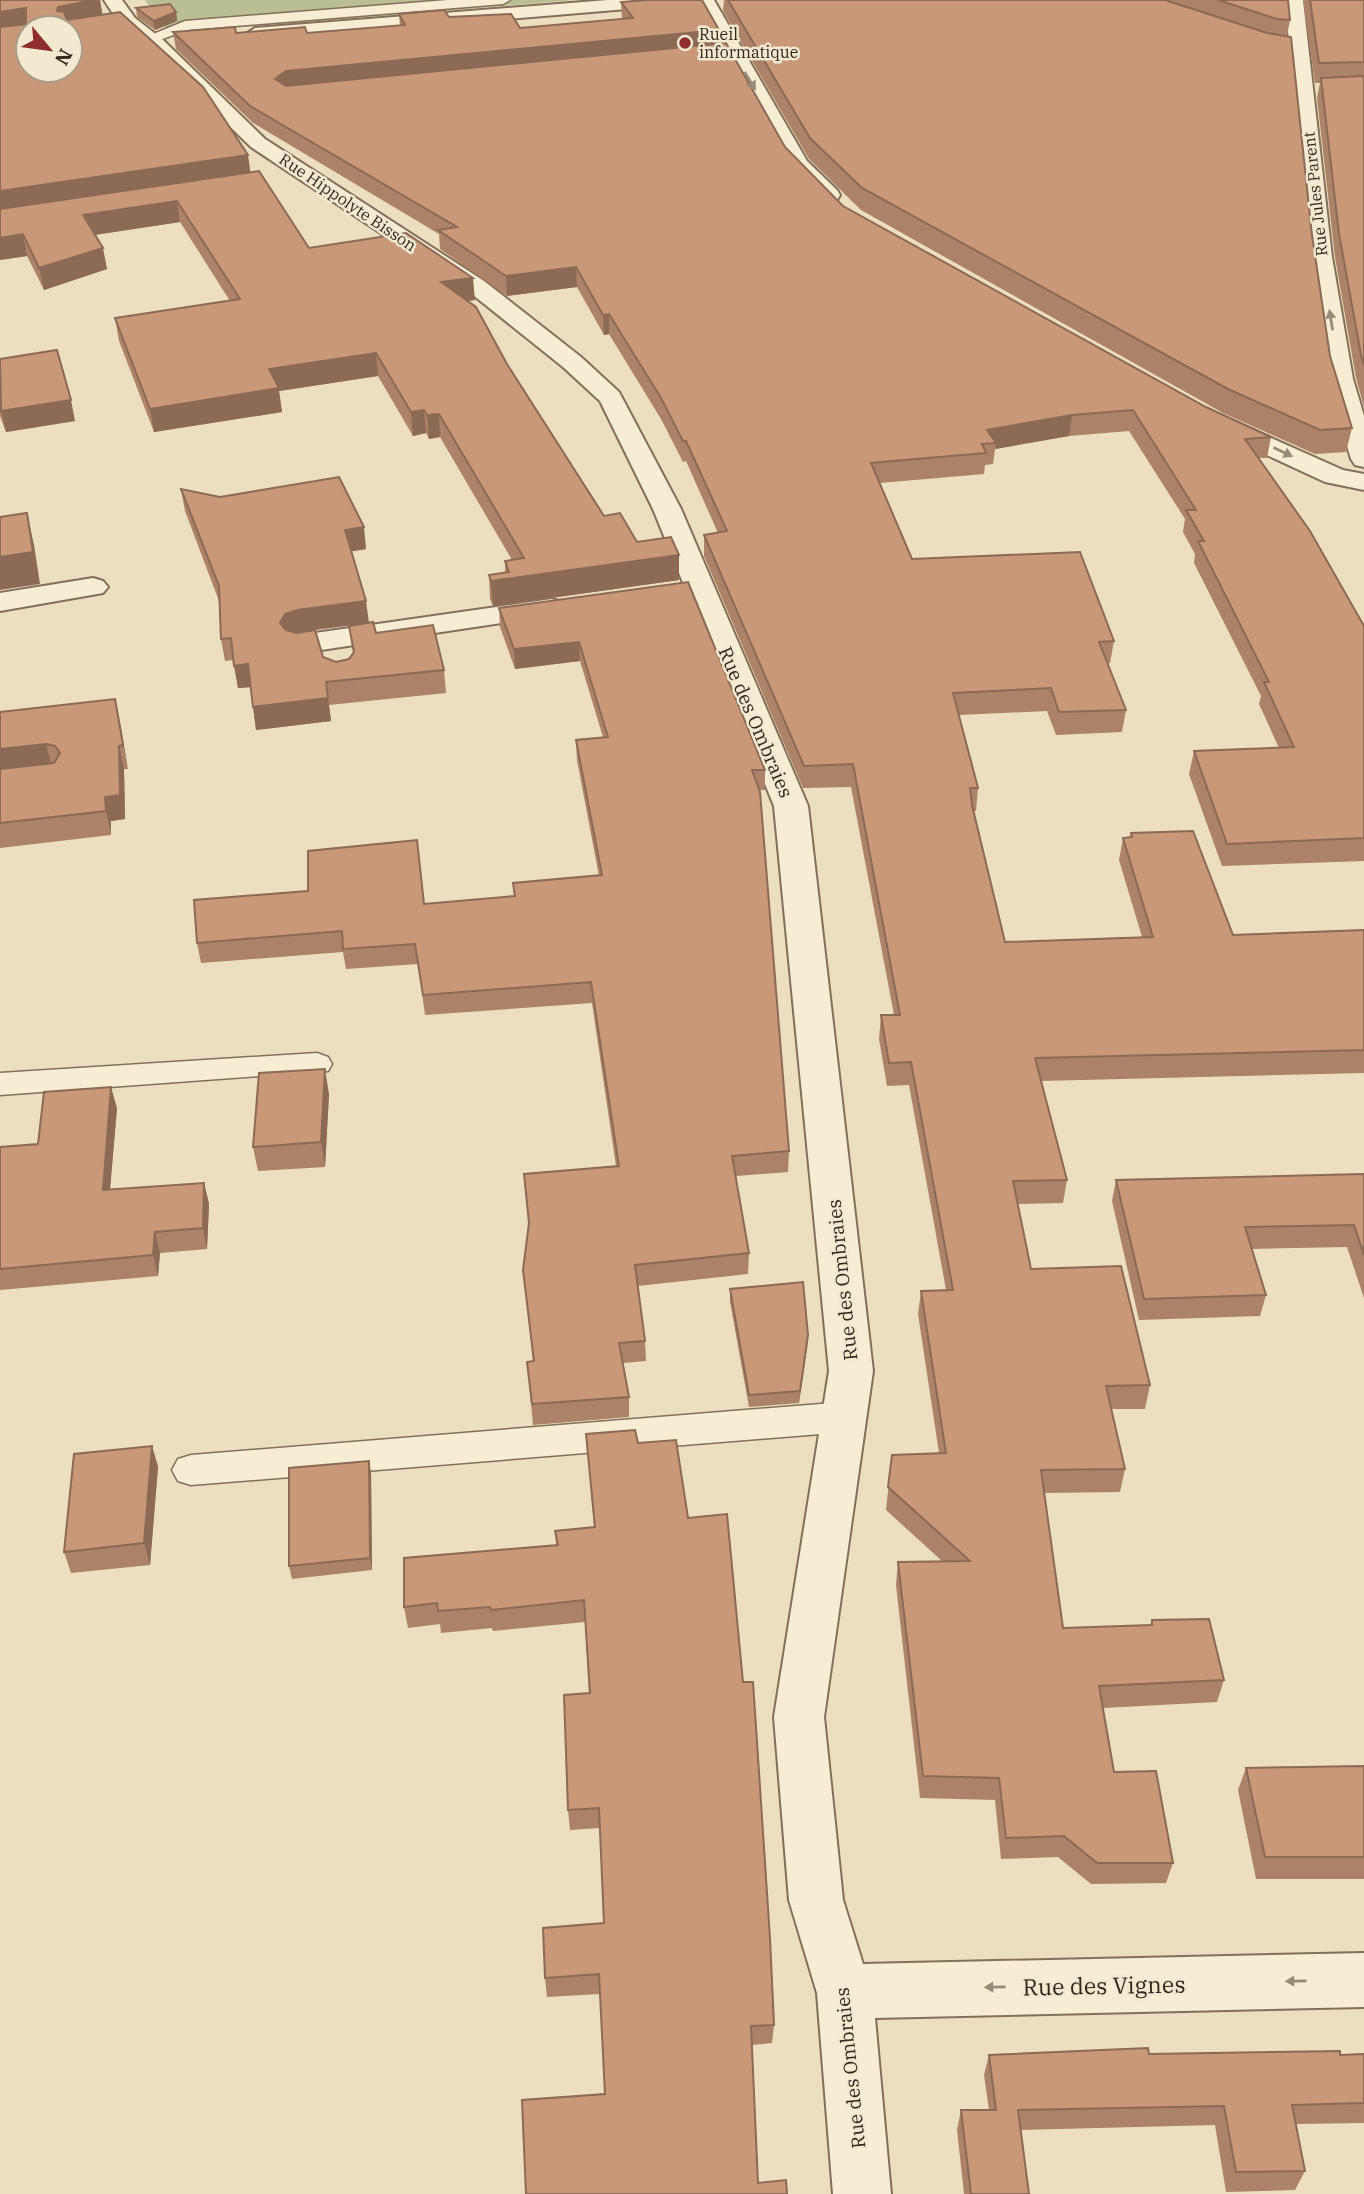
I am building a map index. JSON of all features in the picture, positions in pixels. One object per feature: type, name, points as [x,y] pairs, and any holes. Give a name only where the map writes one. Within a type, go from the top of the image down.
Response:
[{"type":"street","name":"Rue Hippolyte Bisson","points":[[113,0],[128,22],[152,41],[250,135],[476,286],[572,362],[610,397],[667,509]]},
{"type":"street","points":[[152,41],[675,0]]},
{"type":"street","points":[[705,0],[726,54],[798,164],[842,208]]},
{"type":"street","name":"Rue Jules Parent","points":[[1294,0],[1290,48],[1310,91],[1321,257],[1342,387],[1364,459]]},
{"type":"street","points":[[105,25],[128,22]]},
{"type":"street","points":[[271,182],[311,176]]},
{"type":"street","points":[[1200,412],[1335,476],[1364,482]]},
{"type":"street","name":"Rue des Ombraies","points":[[667,509],[686,590],[791,806],[851,1371],[799,1717],[816,1900],[845,1993],[862,2194]]},
{"type":"street","points":[[0,603],[93,587]]},
{"type":"street","points":[[301,644],[335,651],[577,605]]},
{"type":"street","name":"Rue des Vignes","points":[[845,1993],[894,1989],[1364,1980]]},
{"type":"lane","points":[[152,41],[183,19],[317,7],[493,0]]},
{"type":"lane","points":[[0,1084],[317,1063]]},
{"type":"lane","points":[[191,1470],[845,1417]]},
{"type":"green space","points":[[145,0],[574,0],[184,32],[166,29]]},
{"type":"building","points":[[0,0],[94,0],[58,7],[57,11],[65,14],[26,14],[26,8],[0,12]]},
{"type":"building","points":[[702,0],[719,30],[286,71],[275,79],[286,86],[726,43],[785,147],[843,206],[1206,407],[1271,437],[1245,439],[1310,531],[1364,626],[1364,838],[1227,844],[1194,751],[1294,747],[1264,682],[1269,682],[1198,541],[1204,541],[1186,510],[1196,510],[1133,410],[1072,415],[987,430],[996,443],[982,444],[986,453],[871,463],[912,559],[1080,552],[1114,641],[1099,642],[1126,710],[1059,712],[1051,688],[953,693],[978,788],[970,788],[972,805],[1005,942],[1153,937],[1123,838],[1132,837],[1131,833],[1193,831],[1233,935],[1364,930],[1364,1050],[1035,1058],[1067,1180],[1013,1181],[1031,1269],[1121,1266],[1150,1385],[1106,1386],[1125,1469],[1041,1470],[1063,1628],[1152,1625],[1152,1620],[1209,1619],[1224,1680],[1099,1686],[1114,1772],[1156,1771],[1173,1863],[1097,1863],[1064,1836],[1006,1838],[999,1778],[923,1776],[898,1562],[970,1561],[888,1487],[892,1455],[946,1453],[921,1291],[953,1290],[911,1062],[889,1063],[881,1015],[900,1015],[853,764],[804,766],[704,535],[727,531],[686,441],[683,441],[661,398],[609,314],[603,315],[576,267],[506,276],[438,230],[457,227],[250,106],[173,32],[235,27],[236,33],[305,27],[307,33],[405,25],[399,14],[444,10],[449,17],[511,14],[520,28],[633,18],[621,2]]},
{"type":"building","points":[[728,0],[1165,0],[1267,33],[1291,37],[1312,235],[1330,356],[1352,428],[1320,430],[1228,389],[862,188],[810,138]]},
{"type":"building","points":[[1218,0],[1288,0],[1290,20],[1277,19]]},
{"type":"building","points":[[1310,0],[1364,0],[1364,62],[1319,63]]},
{"type":"building","points":[[170,4],[176,12],[154,21],[136,8]]},
{"type":"building","points":[[120,12],[203,87],[248,155],[0,191],[0,27],[14,25],[14,84],[84,84],[84,17]]},
{"type":"building","points":[[1364,76],[1364,365],[1339,234],[1321,78]]},
{"type":"building","points":[[259,171],[309,248],[406,233],[473,278],[441,282],[476,307],[507,364],[604,516],[620,513],[637,542],[671,537],[679,555],[491,581],[489,575],[509,572],[505,561],[524,558],[439,414],[427,415],[424,410],[411,412],[376,353],[269,369],[279,388],[150,409],[115,318],[240,299],[177,201],[83,215],[103,248],[39,268],[23,234],[0,238],[0,209]]},
{"type":"building","points":[[57,350],[71,400],[1,411],[0,359]]},
{"type":"building","points":[[339,477],[364,527],[345,530],[366,601],[297,610],[285,614],[280,623],[286,630],[297,633],[315,630],[323,657],[336,662],[349,659],[354,652],[349,626],[373,622],[376,633],[433,625],[444,670],[326,682],[328,698],[253,707],[248,664],[234,666],[231,638],[221,639],[219,586],[181,489],[220,497]]},
{"type":"building","points":[[27,513],[33,552],[0,557],[0,517]]},
{"type":"building","points":[[688,582],[765,770],[752,770],[760,792],[789,1151],[732,1156],[749,1253],[635,1265],[645,1341],[619,1343],[629,1397],[532,1404],[527,1362],[534,1361],[523,1270],[529,1223],[524,1174],[619,1166],[591,982],[423,995],[415,944],[343,949],[342,931],[197,943],[194,900],[308,891],[308,851],[417,840],[424,904],[515,896],[513,883],[602,875],[576,740],[608,737],[579,642],[514,649],[499,608]]},
{"type":"building","points":[[115,699],[123,745],[119,746],[120,795],[105,797],[106,811],[0,823],[0,769],[54,763],[60,753],[55,746],[46,744],[0,749],[0,712]]},
{"type":"building","points":[[325,1069],[321,1142],[253,1147],[259,1073]]},
{"type":"building","points":[[111,1087],[103,1190],[204,1183],[203,1228],[155,1232],[153,1255],[0,1269],[0,1147],[38,1144],[44,1092]]},
{"type":"building","points":[[1364,1174],[1364,1255],[1354,1225],[1245,1227],[1266,1295],[1144,1299],[1116,1180]]},
{"type":"building","points":[[803,1282],[808,1335],[800,1391],[749,1395],[730,1289]]},
{"type":"building","points":[[635,1430],[638,1443],[676,1440],[688,1518],[727,1514],[743,1682],[753,1682],[770,1938],[774,2025],[751,2026],[758,2183],[786,2180],[787,2194],[526,2194],[522,2100],[605,2094],[599,1974],[545,1978],[543,1928],[604,1923],[599,1808],[568,1810],[564,1695],[590,1693],[584,1600],[491,1610],[490,1607],[438,1611],[437,1603],[404,1607],[404,1558],[558,1545],[555,1531],[595,1527],[586,1434]]},
{"type":"building","points":[[152,1446],[144,1543],[64,1552],[74,1454]]},
{"type":"building","points":[[369,1461],[370,1558],[289,1566],[289,1468]]},
{"type":"building","points":[[1364,1766],[1364,1857],[1265,1857],[1246,1768]]},
{"type":"building","points":[[1148,2048],[1149,2054],[1340,2051],[1340,2055],[1364,2054],[1364,2103],[1292,2105],[1305,2171],[1236,2172],[1224,2106],[1018,2110],[1029,2194],[971,2194],[961,2110],[996,2110],[989,2055]]},
{"type":"place","name":"Rueil informatique","points":[[685,43]]}]
